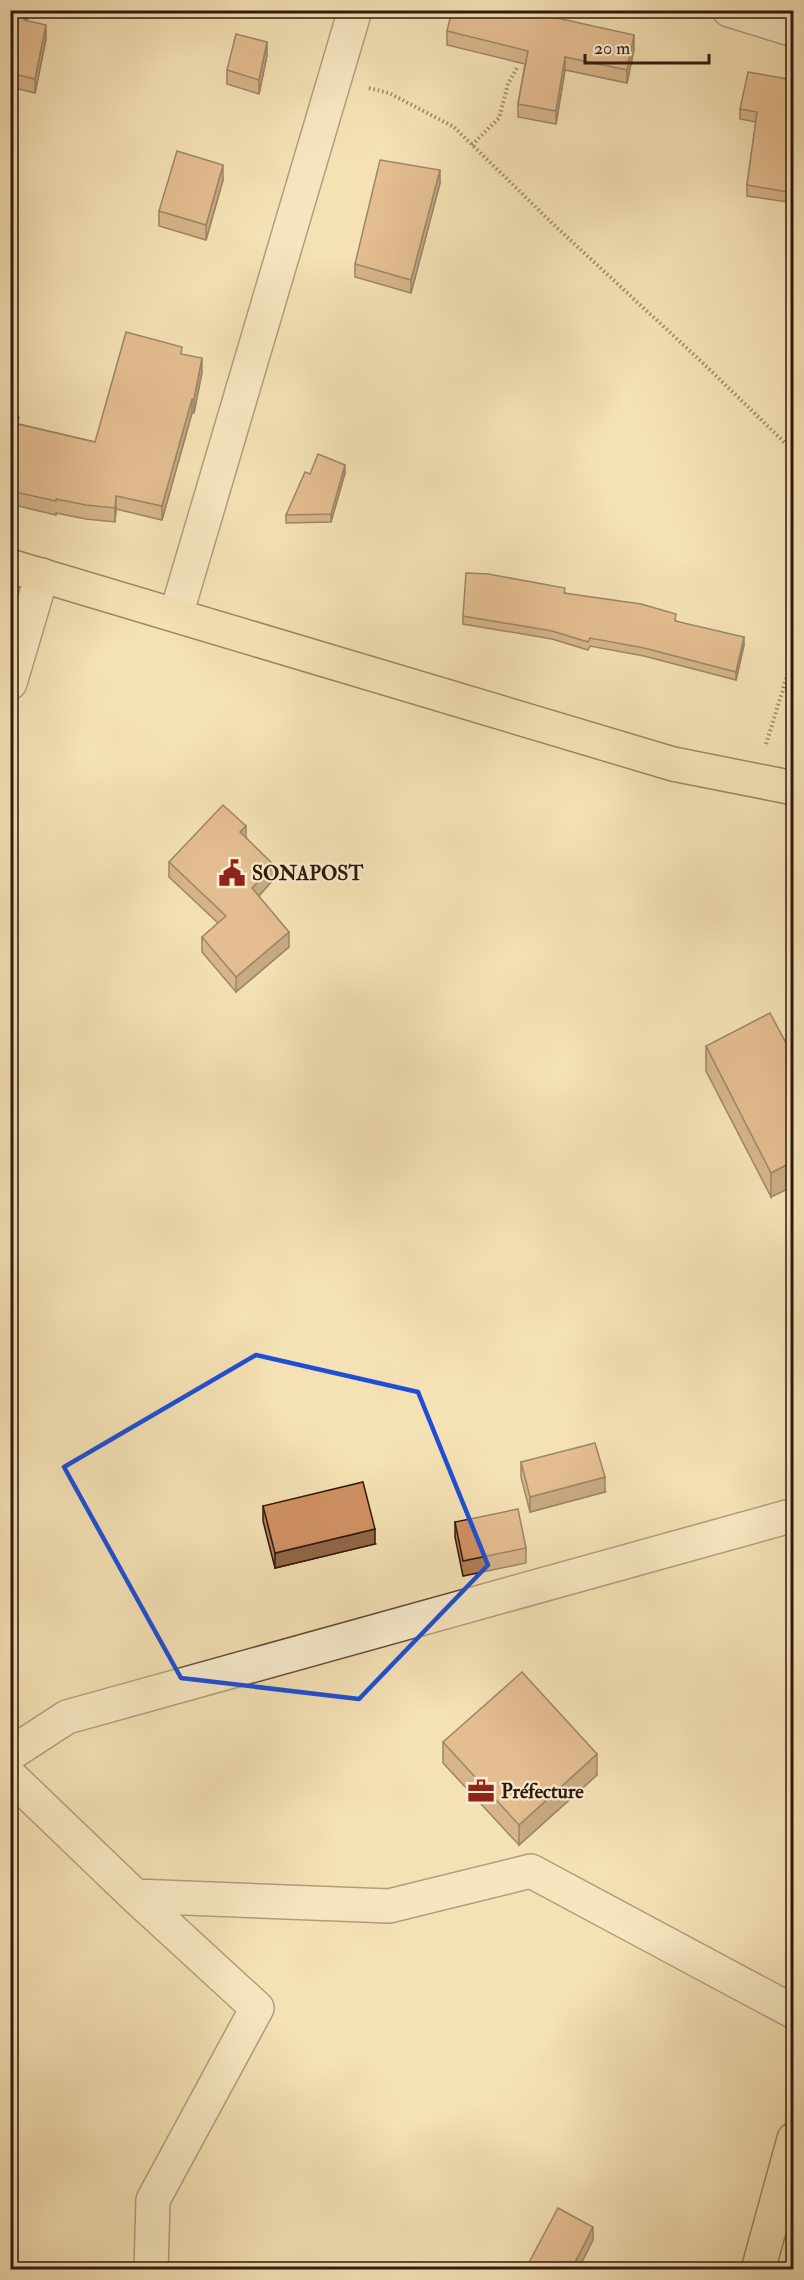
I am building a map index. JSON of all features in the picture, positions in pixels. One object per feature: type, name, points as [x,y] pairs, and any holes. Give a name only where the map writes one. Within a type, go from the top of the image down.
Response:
[{"type":"main road","points":[[10,566],[673,764],[794,788]]},
{"type":"main road","points":[[758,2270],[786,2200],[794,2139]]},
{"type":"street","points":[[176,615],[355,10]]},
{"type":"street","points":[[729,10],[794,30]]},
{"type":"street","points":[[10,682],[42,575]]},
{"type":"street","points":[[10,1754],[67,1717],[794,1515]]},
{"type":"street","points":[[10,1776],[135,1896],[257,2008],[153,2200],[151,2270]]},
{"type":"street","points":[[135,1896],[389,1906],[531,1871],[794,2012]]},
{"type":"path","points":[[472,145],[499,118],[508,84],[518,66]]},
{"type":"path","points":[[335,79],[388,93],[454,128],[554,225],[704,364],[787,445],[794,456]]},
{"type":"path","points":[[761,783],[766,741],[794,654]]},
{"type":"highlighted area","points":[[256,1355],[418,1392],[488,1565],[359,1699],[181,1678],[64,1467]]},
{"type":"building","points":[[10,10],[26,10],[24,20],[46,25],[35,79],[10,73]]},
{"type":"building","points":[[452,10],[521,10],[634,35],[627,70],[565,57],[556,111],[518,104],[528,51],[447,31]]},
{"type":"building","points":[[236,34],[267,42],[259,80],[227,70]]},
{"type":"building","points":[[748,72],[794,80],[794,193],[747,185],[757,112],[740,109]]},
{"type":"building","points":[[177,151],[223,165],[206,225],[159,211]]},
{"type":"building","points":[[380,160],[440,170],[411,280],[355,264]]},
{"type":"building","points":[[126,332],[182,347],[181,354],[202,358],[194,399],[192,399],[162,506],[116,496],[115,508],[56,499],[56,501],[10,491],[10,415],[19,417],[17,424],[95,442]]},
{"type":"building","points":[[318,454],[345,465],[331,514],[286,515],[305,472],[310,474]]},
{"type":"building","points":[[466,573],[488,574],[565,588],[564,593],[641,604],[676,614],[675,621],[744,637],[736,672],[644,648],[590,638],[588,642],[552,631],[463,616]]},
{"type":"building","points":[[223,805],[246,826],[240,832],[274,865],[252,888],[289,932],[236,977],[202,937],[226,916],[169,862]]},
{"type":"building","points":[[770,1013],[794,1058],[794,1161],[771,1173],[706,1046]]},
{"type":"building","points":[[595,1443],[605,1477],[530,1497],[521,1462]]},
{"type":"building","points":[[363,1482],[375,1529],[275,1553],[263,1506]]},
{"type":"building","points":[[518,1509],[526,1548],[463,1561],[455,1522]]},
{"type":"building","points":[[522,1672],[597,1754],[519,1825],[443,1742]]},
{"type":"building","points":[[10,1941],[16,1949],[10,1953]]},
{"type":"building","points":[[558,2208],[593,2227],[571,2270],[525,2270]]},
{"type":"place","name":"SONAPOST","points":[[232,873]]},
{"type":"place","name":"Préfecture","points":[[481,1791]]}]
